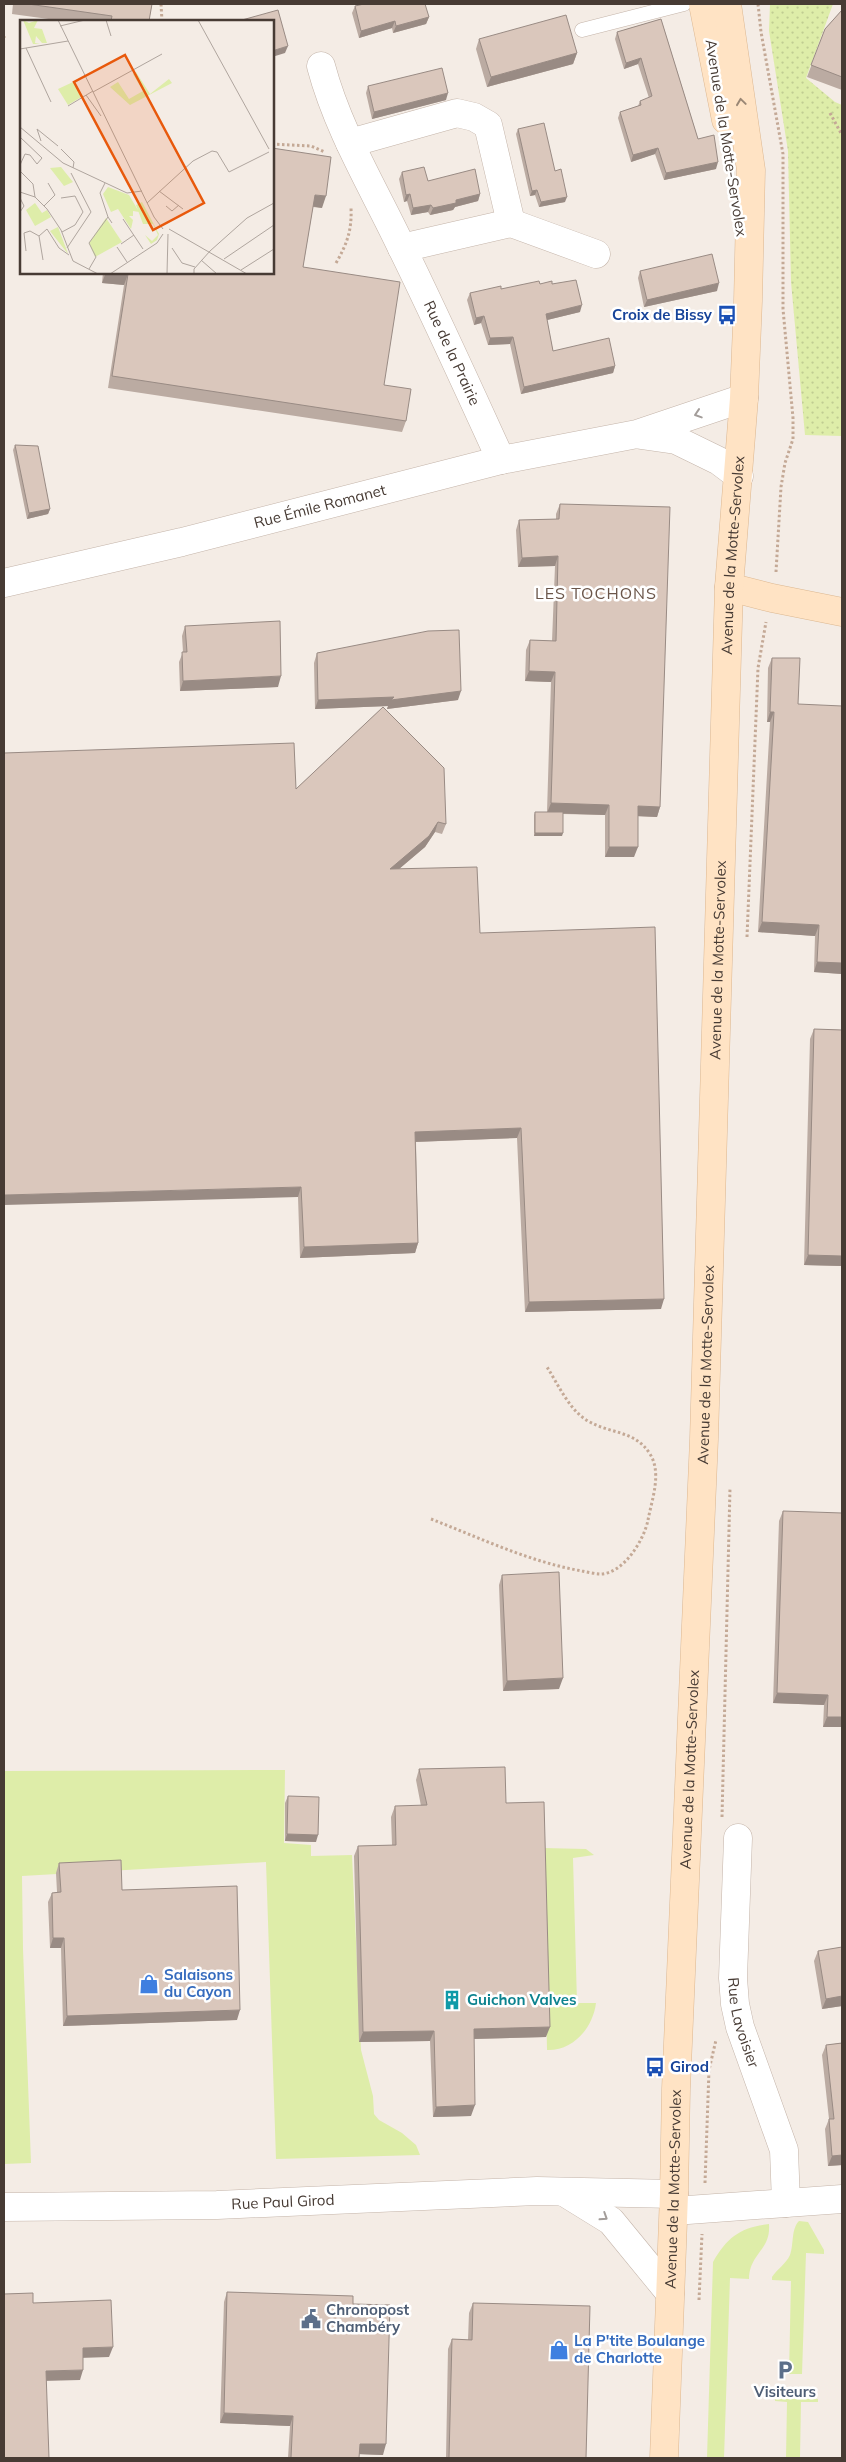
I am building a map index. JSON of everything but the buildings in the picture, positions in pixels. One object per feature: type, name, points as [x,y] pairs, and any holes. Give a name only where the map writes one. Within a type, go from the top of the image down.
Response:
[{"type":"main road","name":"Avenue de la Motte-Servolex","points":[[703,4],[729,138],[747,273]]},
{"type":"main road","name":"Avenue de la Motte-Servolex","points":[[664,2458],[674,2202],[676,2080],[704,1439],[729,587],[744,398],[751,170],[727,4]]},
{"type":"main road","points":[[729,587],[842,612]]},
{"type":"street","name":"Rue de la Prairie","points":[[321,66],[339,149],[402,248],[501,460]]},
{"type":"street","points":[[339,149],[457,113],[474,117],[488,125],[512,223]]},
{"type":"street","points":[[402,248],[512,223],[596,254]]},
{"type":"street","name":"Rue Émile Romanet","points":[[4,583],[182,542],[501,460],[637,434],[744,398]]},
{"type":"street","name":"Rue Émile Romanet","points":[[637,434],[676,440],[719,461],[739,476]]},
{"type":"street","name":"Rue Lavoisier","points":[[730,1832],[735,2004],[740,2027],[784,2150],[786,2203]]},
{"type":"street","points":[[563,2191],[611,2221],[670,2293]]},
{"type":"street","name":"Rue Paul Girod","points":[[4,2208],[217,2205],[563,2191],[674,2202],[704,2210],[842,2199]]},
{"type":"lane","points":[[582,30],[684,4]]},
{"type":"path","points":[[161,4],[162,20]]},
{"type":"path","points":[[747,946],[758,668],[778,564],[780,487],[793,439],[793,418],[783,309],[783,154],[761,32],[758,4]]},
{"type":"path","points":[[830,114],[842,135]]},
{"type":"path","points":[[274,144],[339,149]]},
{"type":"path","points":[[336,263],[345,248],[352,227],[349,199]]},
{"type":"path","points":[[431,1519],[560,1567],[602,1574],[620,1566],[634,1550],[647,1526],[656,1465],[643,1444],[630,1435],[588,1421],[571,1405],[547,1367]]},
{"type":"path","points":[[730,1832],[731,1483]]},
{"type":"path","points":[[698,2308],[709,2070],[716,2037]]},
{"type":"green space","points":[[770,4],[833,4],[806,78],[835,102],[842,105],[842,436],[805,435],[791,282],[788,151],[769,31]]},
{"type":"green space","points":[[285,1770],[284,1843],[311,1845],[311,1856],[352,1855],[361,2050],[373,2096],[374,2114],[379,2120],[402,2133],[416,2145],[420,2155],[276,2159],[266,1862],[22,1876],[31,2163],[4,2164],[4,1771]]},
{"type":"green space","points":[[543,1848],[586,1849],[594,1855],[573,1858],[577,2003],[596,2003],[594,2012],[586,2029],[573,2042],[565,2047],[547,2050]]},
{"type":"green space","points":[[799,2221],[808,2222],[824,2250],[824,2254],[806,2253],[802,2374],[789,2374],[791,2281],[772,2280],[772,2277],[790,2255],[796,2224]]},
{"type":"green space","points":[[769,2224],[767,2240],[753,2263],[749,2279],[730,2278],[724,2458],[707,2458],[713,2262],[729,2240],[736,2235],[759,2225]]},
{"type":"green space","points":[[775,2396],[818,2399],[818,2402],[801,2402],[800,2458],[786,2458],[787,2402],[775,2401]]},
{"type":"place","name":"Croix de Bissy","points":[[727,315]]},
{"type":"place","name":"Salaisons du Cayon","points":[[149,1984]]},
{"type":"place","name":"Guichon Valves","points":[[452,2000]]},
{"type":"place","name":"Girod","points":[[655,2067]]},
{"type":"place","name":"Chronopost Chambéry","points":[[311,2319]]},
{"type":"place","name":"La P'tite Boulange de Charlotte","points":[[559,2350]]},
{"type":"place","name":"Visiteurs","points":[[785,2370]]},
{"type":"district","name":"LES TOCHONS","points":[[596,593]]}]
